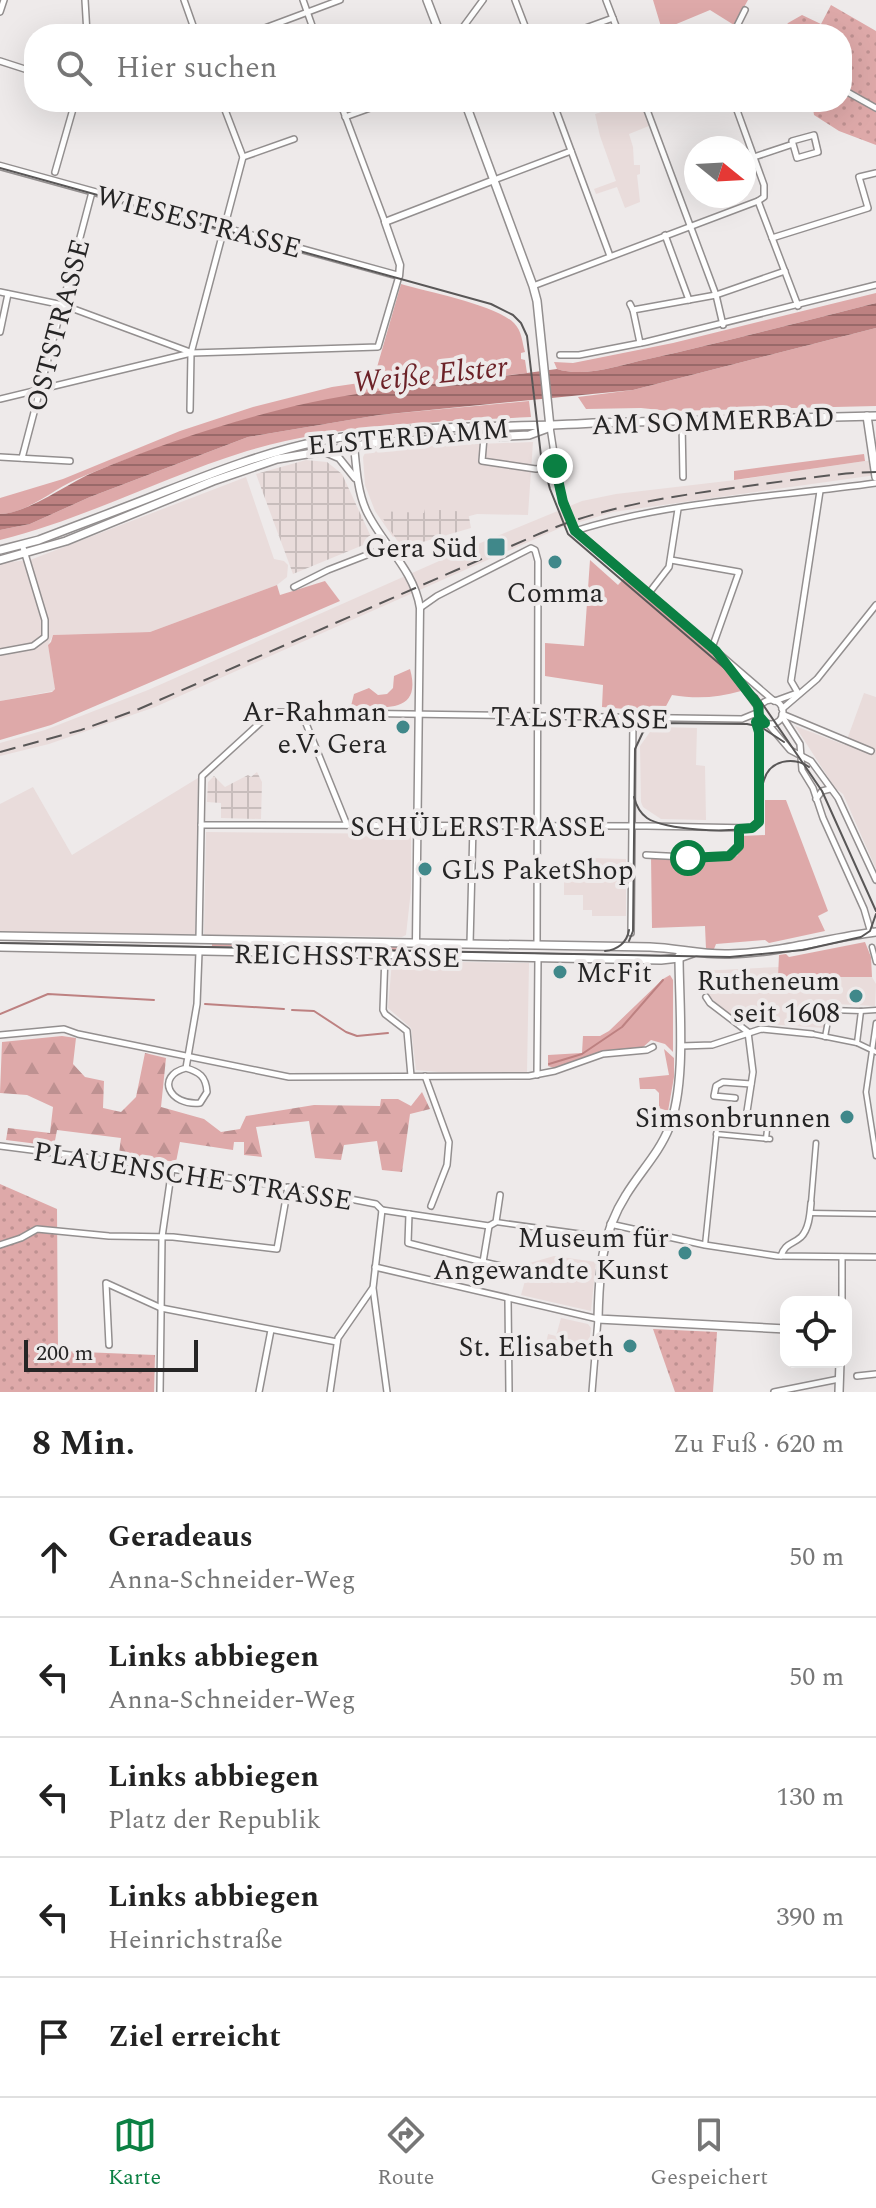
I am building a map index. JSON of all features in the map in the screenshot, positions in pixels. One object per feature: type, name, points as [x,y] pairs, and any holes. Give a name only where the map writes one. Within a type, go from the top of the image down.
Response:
[{"type":"main road","points":[[427,0],[436,24]]},
{"type":"main road","points":[[469,112],[537,301],[550,427]]},
{"type":"main road","points":[[872,416],[876,480]]},
{"type":"main road","name":"AM SOMMERBAD","points":[[550,427],[593,423],[872,416]]},
{"type":"main road","name":"ELSTERDAMM","points":[[0,550],[262,456],[317,441],[526,425],[550,427]]},
{"type":"main road","name":"ELSTERDAMM","points":[[0,560],[75,537],[247,468],[277,459],[354,445],[529,435],[550,427]]},
{"type":"main road","name":"REICHSSTRASSE","points":[[0,947],[538,958],[775,951],[874,932]]},
{"type":"main road","name":"REICHSSTRASSE","points":[[0,936],[537,945],[679,954]]},
{"type":"main road","points":[[199,939],[199,952]]},
{"type":"main road","points":[[416,942],[416,955]]},
{"type":"main road","points":[[537,945],[538,958]]},
{"type":"main road","points":[[679,954],[678,1090],[670,1126],[660,1147],[628,1192],[605,1237],[598,1319],[780,1329]]},
{"type":"main road","points":[[839,1392],[840,1368]]},
{"type":"street","points":[[0,12],[4,0]]},
{"type":"street","points":[[85,0],[86,24]]},
{"type":"street","points":[[184,0],[192,24]]},
{"type":"street","points":[[303,0],[311,24]]},
{"type":"street","points":[[277,24],[340,0]]},
{"type":"street","points":[[465,24],[483,0]]},
{"type":"street","points":[[515,0],[524,24]]},
{"type":"street","points":[[606,0],[615,24]]},
{"type":"street","points":[[738,24],[745,10]]},
{"type":"street","points":[[596,24],[613,18]]},
{"type":"street","points":[[0,61],[24,69]]},
{"type":"street","points":[[852,95],[876,108]]},
{"type":"street","points":[[55,172],[72,112]]},
{"type":"street","points":[[190,410],[191,353],[243,157],[226,112]]},
{"type":"street","points":[[0,399],[191,353],[378,347],[400,265],[343,112]]},
{"type":"street","points":[[345,117],[359,112]]},
{"type":"street","points":[[557,112],[610,256]]},
{"type":"street","points":[[648,112],[716,295],[723,325]]},
{"type":"street","points":[[738,112],[746,136]]},
{"type":"street","points":[[756,156],[814,135],[818,152],[797,158],[793,144]]},
{"type":"street","points":[[243,157],[294,139]]},
{"type":"street","points":[[385,222],[571,151]]},
{"type":"street","points":[[533,286],[758,201],[766,192],[756,163]]},
{"type":"street","name":"WIESESTRASSE","points":[[0,166],[399,276]]},
{"type":"street","points":[[772,238],[868,208],[859,177],[876,173]]},
{"type":"street","name":"OSTSTRASSE","points":[[22,458],[92,192]]},
{"type":"street","points":[[758,201],[798,306]]},
{"type":"street","points":[[665,235],[689,300]]},
{"type":"street","points":[[640,343],[632,307],[716,295],[785,271]]},
{"type":"street","points":[[560,355],[579,355],[723,325],[876,285]]},
{"type":"street","points":[[0,292],[63,305],[191,353]]},
{"type":"street","points":[[0,332],[8,294]]},
{"type":"street","points":[[682,422],[683,477]]},
{"type":"street","points":[[550,427],[563,502],[575,531],[774,701],[782,713],[800,744],[802,770],[813,788],[874,932]]},
{"type":"street","points":[[353,436],[358,482],[366,510],[391,546],[417,594],[420,608],[416,942]]},
{"type":"street","points":[[484,437],[482,461],[536,469],[555,466]]},
{"type":"street","points":[[322,451],[339,458],[358,482]]},
{"type":"street","points":[[0,457],[70,461]]},
{"type":"street","points":[[575,531],[610,520],[820,491],[876,480]]},
{"type":"street","points":[[798,693],[791,681],[820,491]]},
{"type":"street","points":[[649,593],[669,567],[678,509]]},
{"type":"street","points":[[0,652],[33,646],[45,637],[45,620],[22,544]]},
{"type":"street","points":[[294,587],[328,570],[391,546]]},
{"type":"street","points":[[420,608],[520,553],[531,548],[535,550],[538,561],[539,717],[537,945]]},
{"type":"street","points":[[671,560],[739,572],[714,649]]},
{"type":"street","points":[[767,723],[776,723],[798,693],[817,679],[876,606]]},
{"type":"street","points":[[714,649],[746,688],[767,723],[790,750],[811,761],[843,805],[876,880]]},
{"type":"street","points":[[759,711],[765,702],[798,693]]},
{"type":"street","name":"TALSTRASSE","points":[[742,719],[759,711]]},
{"type":"street","name":"TALSTRASSE","points":[[199,939],[202,776],[272,712],[742,719],[767,723]]},
{"type":"street","points":[[305,713],[305,721],[347,825]]},
{"type":"street","points":[[782,713],[871,751]]},
{"type":"street","points":[[631,933],[635,855],[632,826],[633,718]]},
{"type":"street","name":"SCHÜLERSTRASSE","points":[[201,825],[755,827],[759,822],[759,732],[756,722]]},
{"type":"street","points":[[816,799],[822,791],[830,789]]},
{"type":"street","points":[[470,944],[473,826]]},
{"type":"street","points":[[646,855],[729,856],[739,846],[739,829]]},
{"type":"street","points":[[872,947],[876,962]]},
{"type":"street","points":[[186,1068],[197,1004],[199,952]]},
{"type":"street","points":[[385,955],[383,1010],[407,1031],[411,1076]]},
{"type":"street","points":[[537,1075],[538,958]]},
{"type":"street","points":[[706,997],[748,1032],[753,1064],[746,1118]]},
{"type":"street","points":[[825,1037],[830,1010],[876,1010]]},
{"type":"street","points":[[857,1043],[861,1011]]},
{"type":"street","points":[[876,1023],[866,1092],[876,1156]]},
{"type":"street","points":[[0,1035],[64,1029],[289,1077],[537,1075],[603,1054],[653,1047]]},
{"type":"street","points":[[679,1046],[712,1045],[748,1032],[779,1029],[857,1043],[874,1052]]},
{"type":"street","points":[[186,1068],[199,1072],[205,1079],[207,1092],[200,1103],[180,1101],[171,1092],[169,1080],[178,1070],[186,1068]]},
{"type":"street","points":[[425,1076],[449,1142],[447,1165],[431,1206]]},
{"type":"street","points":[[735,1098],[714,1096],[716,1086],[723,1082],[751,1084]]},
{"type":"street","points":[[705,1245],[718,1119],[818,1123]]},
{"type":"street","points":[[716,1134],[768,1139],[770,1120]]},
{"type":"street","points":[[781,1256],[787,1245],[802,1236],[810,1213],[816,1143]]},
{"type":"street","name":"PLAUENSCHE STRASSE","points":[[0,1146],[172,1168],[376,1204],[382,1210],[492,1224]]},
{"type":"street","points":[[160,1392],[162,1237],[172,1168]]},
{"type":"street","points":[[0,1245],[37,1229],[162,1237],[277,1249],[288,1187]]},
{"type":"street","points":[[483,1262],[500,1195]]},
{"type":"street","points":[[382,1210],[373,1288],[387,1392]]},
{"type":"street","points":[[810,1213],[876,1214]]},
{"type":"street","points":[[409,1214],[408,1243],[527,1272]]},
{"type":"street","points":[[492,1224],[605,1237]]},
{"type":"street","points":[[610,1224],[705,1245],[781,1256],[876,1257]]},
{"type":"street","points":[[840,1257],[842,1296]]},
{"type":"street","points":[[375,1267],[598,1319],[592,1392]]},
{"type":"street","points":[[109,1345],[106,1283],[161,1308],[337,1342]]},
{"type":"street","points":[[330,1392],[337,1342],[373,1288]]},
{"type":"street","points":[[508,1299],[509,1392]]},
{"type":"street","points":[[259,1392],[271,1330]]},
{"type":"street","points":[[857,1376],[876,1374]]},
{"type":"street","points":[[774,1392],[839,1379]]},
{"type":"shaded area","points":[[644,112],[649,126],[629,134],[634,165],[640,165],[640,174],[637,175],[640,202],[625,208],[617,187],[596,194],[594,189],[616,181],[595,114]]},
{"type":"shaded area","points":[[876,303],[876,328],[633,390],[379,415],[248,437],[90,497],[30,524],[0,530],[0,514],[23,509],[94,472],[179,440],[267,413],[338,397],[411,386],[557,369],[579,372],[602,370]]},
{"type":"shaded area","points":[[533,442],[528,515],[477,514],[393,537],[375,511],[365,485],[363,457],[366,451],[374,448]]},
{"type":"shaded area","points":[[306,460],[327,462],[342,474],[373,541],[293,574],[256,474]]},
{"type":"shaded area","points":[[876,461],[876,475],[613,512],[560,528],[155,707],[49,744],[0,756],[0,743],[45,730],[148,690],[582,501]]},
{"type":"shaded area","points":[[246,477],[274,559],[288,565],[287,577],[277,585],[150,632],[53,635],[48,645],[53,691],[0,701],[0,563],[30,560]]},
{"type":"shaded area","points":[[425,509],[468,512],[471,528],[402,548],[378,511],[424,513]]},
{"type":"shaded area","points":[[864,693],[876,697],[876,869],[843,794],[835,788],[795,726],[845,745]]},
{"type":"shaded area","points":[[660,727],[697,728],[696,765],[705,766],[706,820],[661,819],[643,807],[640,746],[650,732]]},
{"type":"shaded area","points":[[257,772],[262,782],[261,819],[221,818],[221,803],[207,802],[208,782],[214,776],[225,787]]},
{"type":"shaded area","points":[[198,778],[195,934],[0,934],[0,804],[33,787],[72,855]]},
{"type":"shaded area","points":[[206,832],[411,834],[411,890],[406,935],[204,935]]},
{"type":"shaded area","points":[[626,859],[626,916],[592,916],[592,910],[583,910],[583,895],[564,895],[564,873],[578,870],[578,860]]},
{"type":"shaded area","points":[[392,961],[529,963],[527,1073],[416,1070],[411,1028],[388,1008]]},
{"type":"shaded area","name":"Rutheneum seit 1608","points":[[779,967],[778,977],[872,977],[876,984],[875,1006],[835,1004],[835,1001],[827,1000],[822,1018],[825,1019],[825,1028],[736,1022],[700,987],[700,971]]},
{"type":"shaded area","points":[[554,1256],[596,1262],[591,1311],[521,1295],[530,1263]]},
{"type":"shaded area","points":[[561,1318],[588,1324],[591,1328],[589,1344],[579,1345],[571,1341],[570,1357],[553,1356],[553,1352],[545,1349],[548,1334],[556,1336]]},
{"type":"green space","points":[[653,0],[748,0],[735,24],[710,10],[676,24],[660,24]]},
{"type":"green space","points":[[831,5],[876,31],[876,145],[839,131],[814,115],[814,112],[852,112],[852,24],[821,24]]},
{"type":"green space","points":[[802,15],[821,24],[787,24]]},
{"type":"green space","points":[[401,284],[505,316],[520,333],[525,352],[521,353],[521,359],[525,360],[527,373],[372,393],[258,416],[112,465],[20,510],[0,514],[0,498],[63,479],[180,431],[253,407],[332,387],[373,381]]},
{"type":"green space","points":[[876,293],[876,303],[614,367],[579,372],[557,369],[554,362],[573,363],[673,343]]},
{"type":"green space","points":[[876,328],[876,406],[670,411],[586,409],[578,397],[633,390]]},
{"type":"green space","points":[[529,401],[531,417],[352,430],[247,451],[63,521],[0,540],[0,530],[30,524],[90,497],[248,437],[379,415]]},
{"type":"green space","points":[[864,454],[865,461],[734,480],[734,471]]},
{"type":"green space","points":[[590,560],[618,585],[625,577],[690,630],[722,662],[741,691],[706,697],[672,695],[665,708],[647,711],[602,707],[603,685],[545,676],[545,643],[584,646]]},
{"type":"green space","points":[[325,581],[340,601],[51,725],[0,740],[0,701],[55,689],[48,645],[53,635],[150,632],[277,585],[280,595]]},
{"type":"green space","points":[[410,669],[412,684],[405,702],[386,707],[351,706],[354,694],[369,688],[378,695],[387,694],[393,688],[394,676]]},
{"type":"green space","points":[[765,800],[786,800],[828,911],[818,916],[825,931],[769,943],[765,940],[716,944],[714,949],[706,949],[705,926],[652,928],[651,856],[737,856],[741,849],[741,836],[765,835]]},
{"type":"green space","points":[[865,942],[871,957],[872,977],[778,977],[779,955],[789,957]]},
{"type":"green space","points":[[212,943],[409,946],[405,951],[363,953],[261,951],[261,947],[212,946]]},
{"type":"green space","points":[[670,975],[673,980],[673,1052],[665,1044],[651,1040],[642,1048],[605,1052],[554,1068],[548,1066],[548,1055],[582,1053],[583,1036],[600,1036],[609,1031]]},
{"type":"green space","points":[[62,1036],[76,1038],[73,1064],[85,1077],[104,1081],[103,1108],[121,1112],[136,1097],[145,1053],[166,1058],[161,1107],[204,1119],[221,1132],[240,1129],[246,1116],[314,1105],[380,1106],[381,1099],[398,1099],[411,1106],[422,1092],[430,1109],[410,1114],[402,1172],[382,1170],[377,1141],[344,1145],[341,1160],[315,1158],[309,1121],[256,1127],[262,1157],[244,1155],[244,1142],[234,1142],[233,1150],[180,1142],[176,1162],[119,1154],[121,1138],[57,1130],[54,1146],[6,1140],[8,1128],[50,1133],[53,1107],[27,1095],[0,1093],[2,1042]]},
{"type":"green space","points":[[664,1049],[674,1058],[668,1111],[659,1108],[659,1093],[655,1089],[640,1089],[639,1078],[669,1075]]},
{"type":"green space","points":[[0,1184],[57,1209],[58,1351],[155,1355],[154,1392],[0,1392]]},
{"type":"green space","points":[[653,1329],[717,1332],[713,1392],[675,1392]]},
{"type":"waterway","points":[[549,1064],[582,1054],[622,1027],[663,980]]},
{"type":"waterway","points":[[0,1014],[48,994],[154,1000]]},
{"type":"waterway","points":[[205,1004],[284,1009]]},
{"type":"waterway","points":[[292,1010],[314,1011],[357,1036],[388,1033]]},
{"type":"tram line","points":[[0,168],[491,304],[513,315],[527,336],[541,456],[568,534],[757,696],[822,791],[876,911]]},
{"type":"tram line","points":[[629,941],[633,931],[635,749],[643,732],[657,723],[747,724],[761,727],[784,742]]},
{"type":"tram line","points":[[634,797],[642,814],[655,822],[698,830],[742,829],[750,826],[759,816],[762,786],[771,768],[789,761],[809,767]]},
{"type":"tram line","points":[[0,943],[730,957],[803,950],[861,937],[870,931],[876,914]]},
{"type":"tram line","points":[[605,951],[621,945],[629,930]]},
{"type":"railway","points":[[0,752],[81,730],[139,709],[567,523],[673,497],[815,477],[876,472]]},
{"type":"place","name":"Gera Süd","points":[[496,547]]},
{"type":"place","name":"Comma","points":[[555,562]]},
{"type":"place","name":"Ar-Rahman e.V. Gera","points":[[403,727]]},
{"type":"place","name":"GLS PaketShop","points":[[425,869]]},
{"type":"place","name":"McFit","points":[[560,972]]},
{"type":"place","name":"Rutheneum seit 1608","points":[[856,996]]},
{"type":"place","name":"Simsonbrunnen","points":[[847,1117]]},
{"type":"place","name":"Museum für Angewandte Kunst","points":[[685,1253]]},
{"type":"place","name":"St. Elisabeth","points":[[630,1346]]},
{"type":"route","points":[[555,466],[563,502],[575,531],[716,651],[758,705],[759,716],[765,723],[756,722],[759,732],[759,822],[755,827],[739,829],[739,846],[729,856],[688,858]]},
{"type":"water label","name":"Weiße Elster","points":[[430,374]]}]
